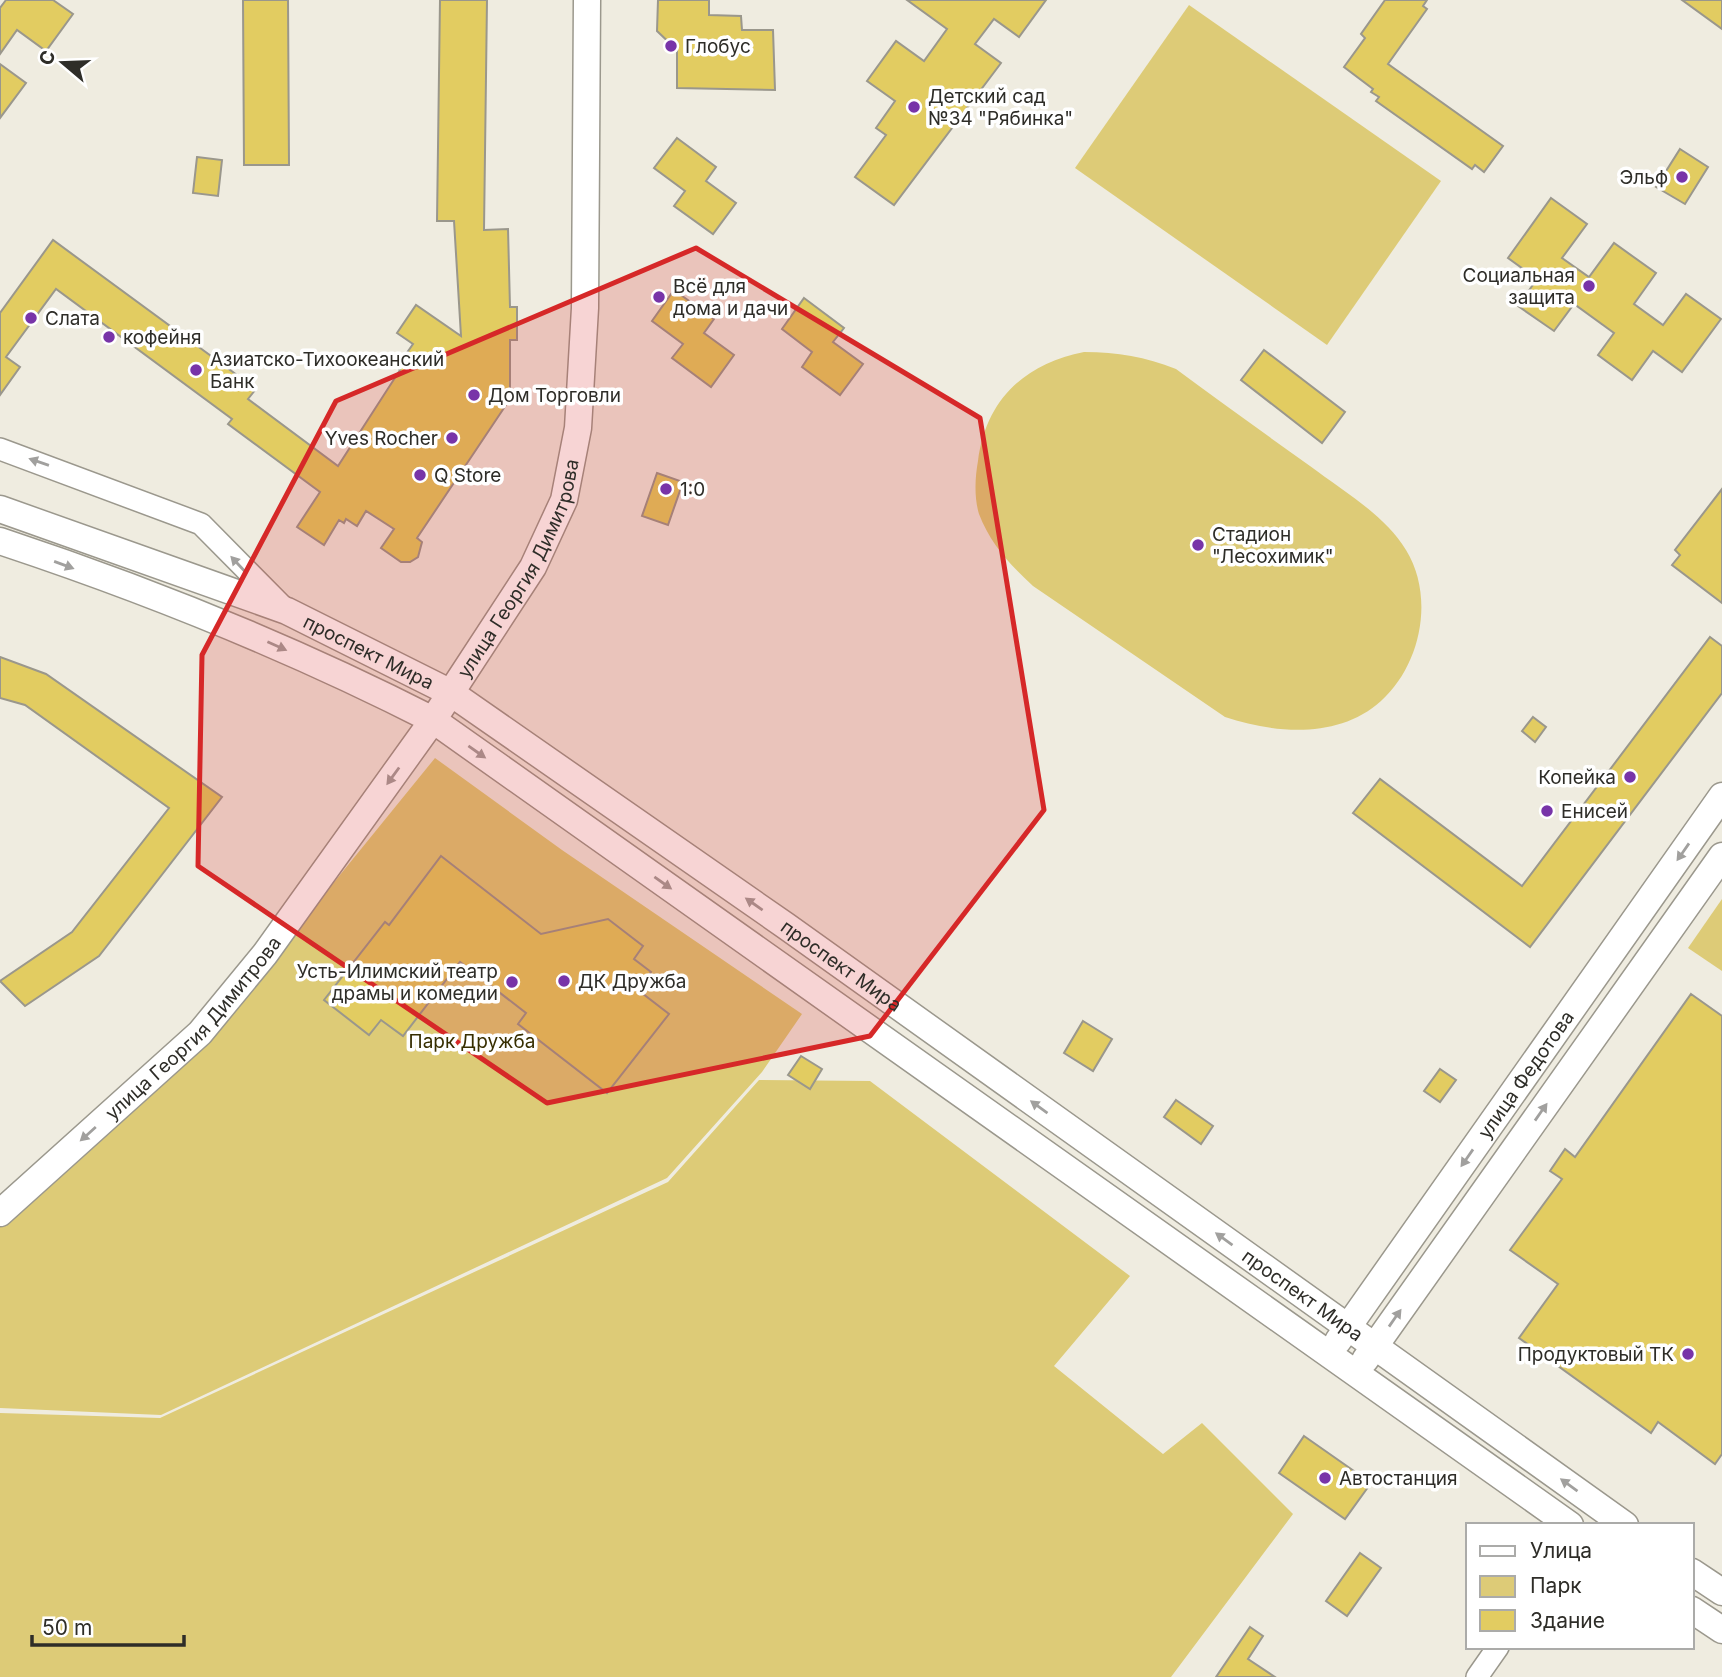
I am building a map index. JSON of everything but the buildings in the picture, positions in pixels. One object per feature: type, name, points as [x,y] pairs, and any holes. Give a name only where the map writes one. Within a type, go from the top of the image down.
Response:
[{"type":"street","name":"улица Георгия Димитрова","points":[[0,1213],[200,1033],[265,954],[433,720],[533,567],[564,500],[578,428],[585,308],[587,0]]},
{"type":"street","points":[[0,449],[201,524],[287,611]]},
{"type":"street","name":"проспект Мира","points":[[0,509],[287,611],[451,693],[786,926],[1622,1523]]},
{"type":"street","name":"проспект Мира","points":[[0,541],[250,634],[362,684],[433,720],[1567,1523]]},
{"type":"street","name":"улица Федотова","points":[[1328,1354],[1722,796]]},
{"type":"street","points":[[1356,1373],[1722,856]]},
{"type":"street","points":[[1694,1573],[1722,1592]]},
{"type":"street","points":[[1694,1611],[1722,1630]]},
{"type":"street","points":[[1477,1677],[1497,1649]]},
{"type":"highlighted area","points":[[696,248],[980,418],[1044,810],[870,1036],[547,1103],[198,866],[202,655],[336,401]]},
{"type":"green space","points":[[1189,5],[1441,181],[1327,345],[1075,168]]},
{"type":"green space","name":"Стадион \"Лесохимик\"","points":[[1084,352],[1131,356],[1176,369],[1362,504],[1397,537],[1415,569],[1420,588],[1419,630],[1406,669],[1381,701],[1346,722],[1306,730],[1265,727],[1225,717],[1033,586],[1009,562],[989,535],[977,508],[977,467],[982,439],[999,402],[1027,375],[1044,365]]},
{"type":"green space","name":"Парк Дружба","points":[[435,758],[562,850],[802,1014],[762,1072],[667,1178],[161,1415],[0,1408],[0,1222],[210,1035]]},
{"type":"green space","points":[[1722,899],[1722,971],[1688,948]]},
{"type":"green space","points":[[759,1080],[870,1081],[1130,1276],[1054,1366],[1163,1454],[1202,1423],[1293,1514],[1171,1677],[0,1677],[0,1413],[160,1418],[668,1182]]},
{"type":"place","name":"Глобус","points":[[671,46]]},
{"type":"place","name":"Детский сад №34 \"Рябинка\"","points":[[914,107]]},
{"type":"place","name":"Эльф","points":[[1682,177]]},
{"type":"place","name":"Социальная защита","points":[[1589,286]]},
{"type":"place","name":"Всё для дома и дачи","points":[[659,297]]},
{"type":"place","name":"Слата","points":[[31,318]]},
{"type":"place","name":"кофейня","points":[[109,337]]},
{"type":"place","name":"Азиатско-Тихоокеанский Банк","points":[[196,370]]},
{"type":"place","name":"Дом Торговли","points":[[474,395]]},
{"type":"place","name":"Yves Rocher","points":[[452,438]]},
{"type":"place","name":"Q Store","points":[[420,475]]},
{"type":"place","name":"1:0","points":[[666,489]]},
{"type":"place","name":"Стадион \"Лесохимик\"","points":[[1198,545]]},
{"type":"place","name":"Копейка","points":[[1630,777]]},
{"type":"place","name":"Енисей","points":[[1547,811]]},
{"type":"place","name":"ДК Дружба","points":[[564,981]]},
{"type":"place","name":"Усть-Илимский театр драмы и комедии","points":[[512,982]]},
{"type":"place","name":"Продуктовый ТК","points":[[1688,1354]]},
{"type":"place","name":"Автостанция","points":[[1325,1478]]}]
